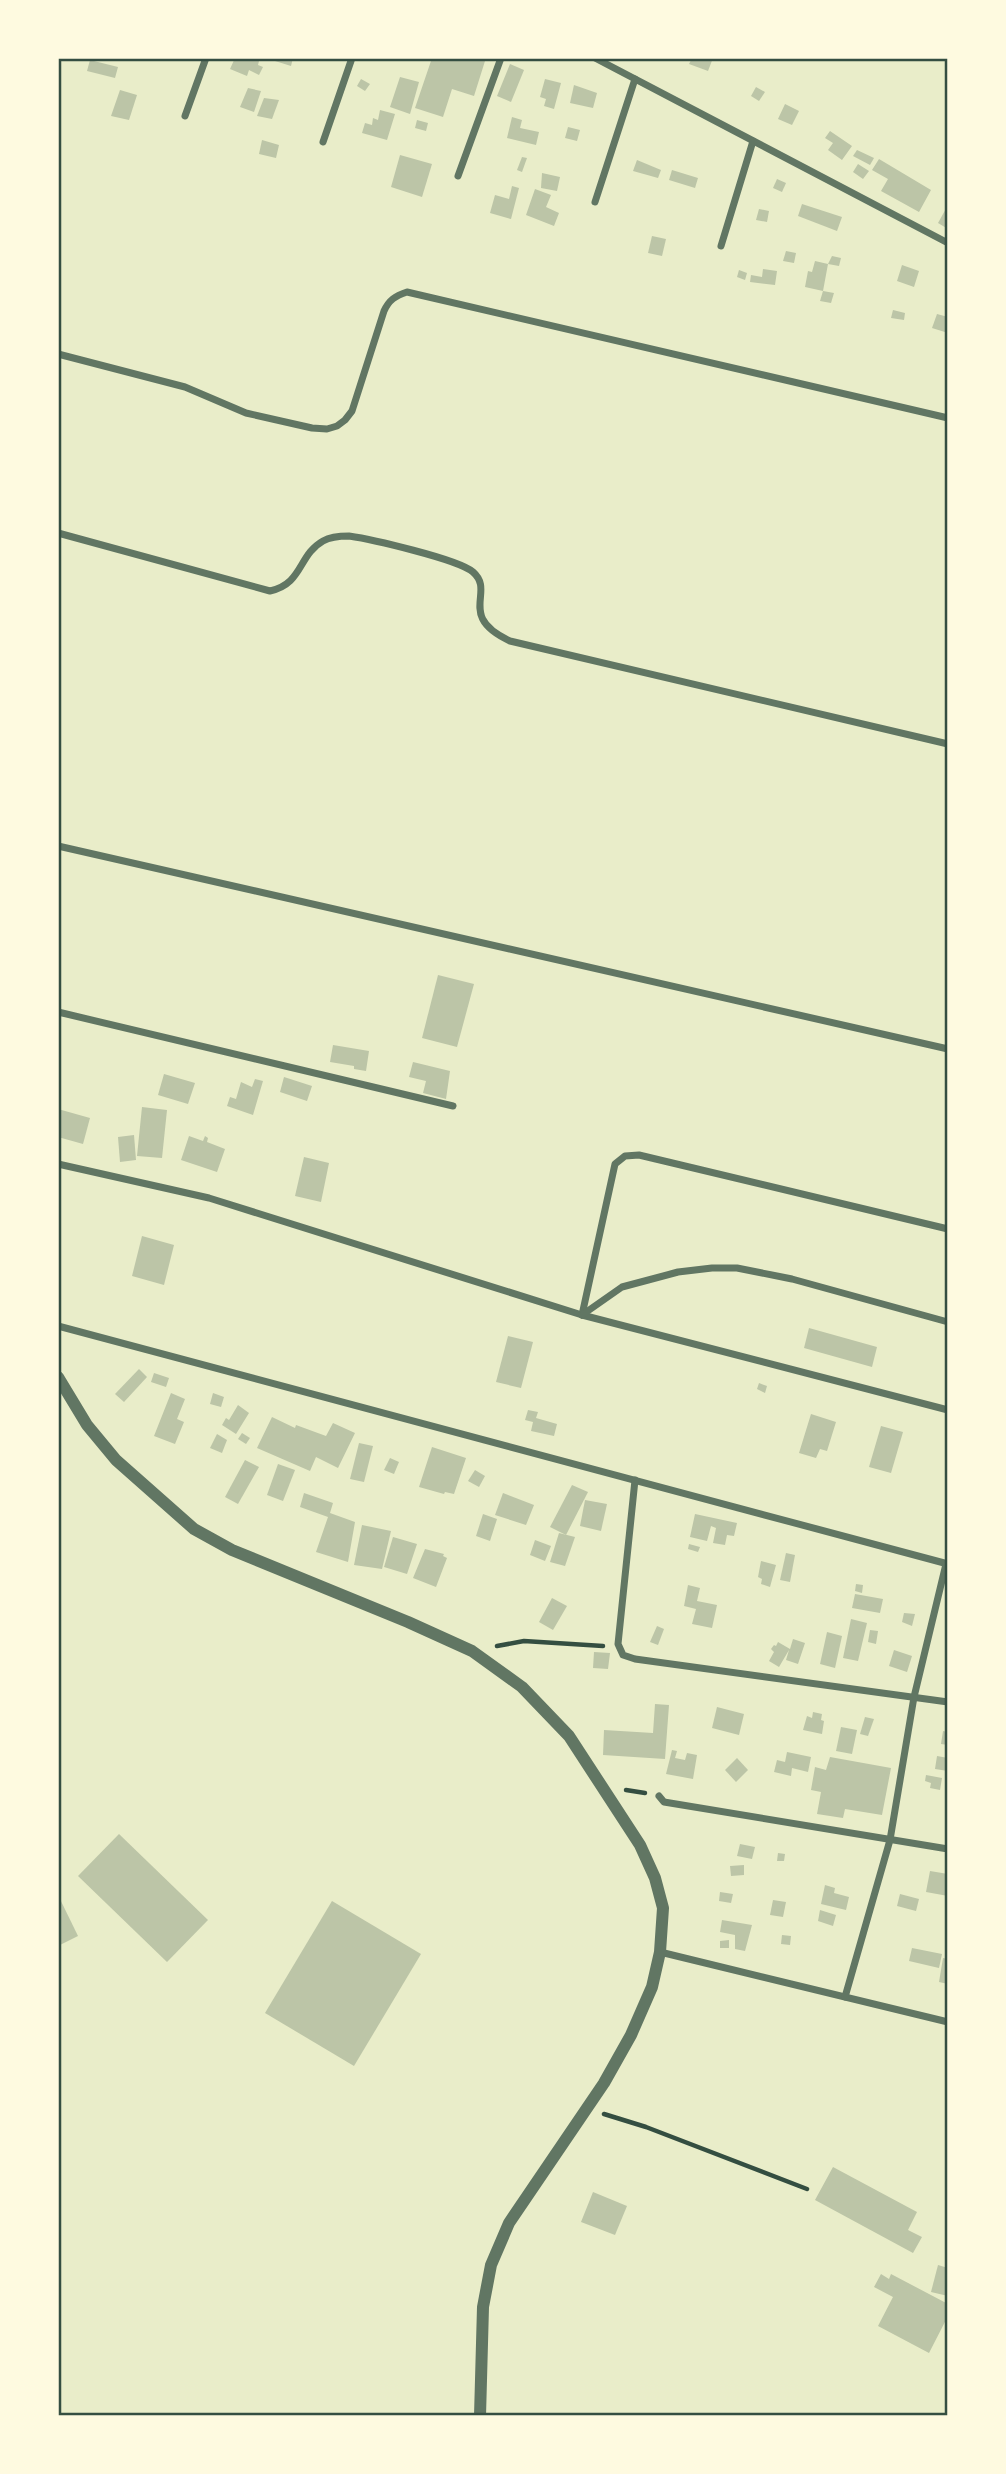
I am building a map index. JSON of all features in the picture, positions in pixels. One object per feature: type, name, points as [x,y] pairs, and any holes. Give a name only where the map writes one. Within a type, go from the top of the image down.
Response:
[{"type":"street","points":[[185,116],[206,58]]},
{"type":"street","points":[[323,142],[352,58]]},
{"type":"street","points":[[458,176],[502,58]]},
{"type":"street","points":[[595,58],[948,243]]},
{"type":"street","points":[[595,202],[635,79]]},
{"type":"street","points":[[721,246],[753,141]]},
{"type":"street","points":[[58,354],[185,387],[246,413],[327,429],[345,420],[352,411],[384,312],[389,302],[397,295],[407,292],[948,418]]},
{"type":"street","points":[[58,533],[270,591],[282,588],[292,581],[314,548],[323,541],[347,536],[373,541],[468,568],[476,574],[480,585],[484,625],[494,634],[510,640],[948,744]]},
{"type":"street","points":[[58,846],[948,1049]]},
{"type":"street","points":[[58,1012],[453,1106]]},
{"type":"street","points":[[582,1315],[615,1164],[625,1156],[639,1156],[948,1229]]},
{"type":"street","points":[[58,1164],[209,1198],[582,1315],[948,1410]]},
{"type":"street","points":[[582,1315],[622,1287],[678,1272],[737,1268],[792,1279],[948,1322]]},
{"type":"street","points":[[58,1326],[947,1564],[914,1698],[890,1840],[845,1997]]},
{"type":"street","points":[[58,1377],[87,1425],[116,1460],[194,1529],[232,1550],[472,1651],[522,1687],[569,1736],[640,1845],[656,1878],[663,1908],[660,1952],[652,1987],[631,2035],[587,2109],[509,2223],[491,2265],[483,2307],[480,2416]]},
{"type":"street","points":[[635,1480],[618,1644],[623,1655],[635,1659],[948,1702]]},
{"type":"street","points":[[659,1796],[664,1802],[948,1849]]},
{"type":"street","points":[[660,1952],[948,2022]]},
{"type":"path","points":[[472,1651],[524,1641],[606,1646],[618,1644]]},
{"type":"path","points":[[601,1785],[659,1796]]},
{"type":"path","points":[[587,2109],[646,2127],[807,2189]]},
{"type":"building","points":[[235,58],[259,61],[258,65],[263,67],[259,75],[249,70],[247,76],[230,69]]},
{"type":"building","points":[[276,58],[293,58],[291,66],[275,61]]},
{"type":"building","points":[[432,58],[476,58],[485,61],[474,96],[452,89],[443,117],[415,108]]},
{"type":"building","points":[[692,58],[713,58],[708,71],[689,64]]},
{"type":"building","points":[[90,60],[118,67],[115,78],[87,71]]},
{"type":"building","points":[[510,64],[524,70],[511,102],[497,96]]},
{"type":"building","points":[[400,77],[419,82],[410,114],[390,107]]},
{"type":"building","points":[[361,79],[370,84],[365,91],[357,86]]},
{"type":"building","points":[[545,79],[561,83],[554,109],[544,106],[546,99],[540,97]]},
{"type":"building","points":[[574,85],[597,93],[593,108],[570,103]]},
{"type":"building","points":[[756,87],[765,92],[759,101],[751,96]]},
{"type":"building","points":[[248,88],[261,91],[254,112],[240,107]]},
{"type":"building","points":[[120,90],[137,95],[129,120],[111,116]]},
{"type":"building","points":[[264,98],[279,100],[272,119],[257,116]]},
{"type":"building","points":[[785,104],[799,111],[792,125],[778,119]]},
{"type":"building","points":[[380,110],[395,114],[387,140],[362,133],[365,123],[372,125],[373,118],[378,120]]},
{"type":"building","points":[[512,117],[522,120],[520,128],[539,132],[536,145],[507,138]]},
{"type":"building","points":[[417,120],[428,123],[426,131],[415,128]]},
{"type":"building","points":[[568,127],[580,130],[577,141],[565,138]]},
{"type":"building","points":[[830,131],[852,146],[842,160],[828,150],[833,143],[825,138]]},
{"type":"building","points":[[262,140],[279,145],[276,158],[259,154]]},
{"type":"building","points":[[857,150],[874,158],[870,165],[853,156]]},
{"type":"building","points":[[400,155],[432,164],[422,197],[391,187]]},
{"type":"building","points":[[522,157],[527,158],[522,172],[517,170]]},
{"type":"building","points":[[879,159],[931,190],[919,212],[881,191],[888,179],[872,170]]},
{"type":"building","points":[[637,160],[661,170],[658,178],[633,171]]},
{"type":"building","points":[[858,164],[869,171],[863,179],[853,172]]},
{"type":"building","points":[[672,170],[698,178],[695,188],[669,180]]},
{"type":"building","points":[[542,173],[560,177],[557,191],[541,188]]},
{"type":"building","points":[[777,179],[786,183],[782,192],[773,188]]},
{"type":"building","points":[[512,186],[519,188],[511,219],[490,213],[495,195],[509,199]]},
{"type":"building","points":[[535,189],[551,195],[546,207],[559,213],[554,226],[526,215]]},
{"type":"building","points":[[802,204],[842,217],[837,231],[798,216]]},
{"type":"building","points":[[948,205],[948,229],[938,223]]},
{"type":"building","points":[[759,209],[769,211],[767,222],[756,220]]},
{"type":"building","points":[[652,236],[666,239],[662,256],[648,253]]},
{"type":"building","points":[[786,251],[796,253],[794,263],[783,261]]},
{"type":"building","points":[[832,256],[841,258],[839,266],[828,264]]},
{"type":"building","points":[[815,261],[828,264],[823,291],[805,287],[808,271],[812,272]]},
{"type":"building","points":[[902,265],[919,271],[914,287],[897,281]]},
{"type":"building","points":[[763,269],[777,271],[775,285],[750,282],[751,275],[762,277]]},
{"type":"building","points":[[739,270],[747,273],[745,280],[737,277]]},
{"type":"building","points":[[823,291],[834,293],[831,303],[820,301]]},
{"type":"building","points":[[893,310],[905,313],[904,320],[891,318]]},
{"type":"building","points":[[937,314],[948,317],[948,333],[932,328]]},
{"type":"building","points":[[438,975],[474,984],[457,1047],[422,1038]]},
{"type":"building","points":[[333,1045],[369,1051],[366,1071],[330,1062]]},
{"type":"building","points":[[413,1062],[450,1071],[446,1099],[423,1093],[426,1081],[409,1077]]},
{"type":"building","points":[[164,1074],[195,1083],[188,1104],[158,1095]]},
{"type":"building","points":[[284,1077],[312,1086],[307,1101],[280,1092]]},
{"type":"building","points":[[255,1079],[263,1081],[253,1115],[227,1106],[230,1097],[236,1099],[241,1082],[252,1087]]},
{"type":"building","points":[[142,1107],[167,1110],[162,1158],[137,1156]]},
{"type":"building","points":[[58,1109],[90,1118],[83,1144],[58,1137]]},
{"type":"building","points":[[134,1135],[136,1160],[120,1162],[118,1137]]},
{"type":"building","points":[[189,1136],[203,1141],[205,1136],[208,1138],[207,1142],[225,1149],[217,1172],[181,1160]]},
{"type":"building","points":[[304,1157],[329,1163],[321,1202],[295,1196]]},
{"type":"building","points":[[142,1236],[174,1245],[164,1285],[132,1276]]},
{"type":"building","points":[[809,1328],[877,1347],[872,1367],[804,1348]]},
{"type":"building","points":[[508,1336],[533,1342],[521,1388],[496,1382]]},
{"type":"building","points":[[139,1369],[147,1377],[124,1402],[115,1394]]},
{"type":"building","points":[[154,1373],[169,1378],[166,1387],[151,1382]]},
{"type":"building","points":[[759,1383],[767,1386],[765,1393],[757,1389]]},
{"type":"building","points":[[171,1393],[185,1399],[177,1419],[184,1422],[175,1444],[154,1436]]},
{"type":"building","points":[[213,1393],[224,1397],[221,1407],[210,1404]]},
{"type":"building","points":[[238,1405],[249,1413],[236,1434],[222,1425],[226,1418],[229,1420]]},
{"type":"building","points":[[528,1410],[538,1412],[536,1418],[557,1424],[554,1436],[531,1431],[533,1422],[525,1420]]},
{"type":"building","points":[[811,1414],[836,1422],[827,1451],[820,1449],[816,1458],[799,1453]]},
{"type":"building","points":[[272,1417],[295,1428],[296,1425],[326,1436],[333,1423],[355,1433],[338,1468],[316,1457],[310,1471],[257,1448]]},
{"type":"building","points":[[881,1426],[903,1432],[891,1473],[869,1467]]},
{"type":"building","points":[[242,1433],[250,1438],[246,1444],[238,1439]]},
{"type":"building","points":[[217,1434],[227,1440],[222,1453],[210,1448]]},
{"type":"building","points":[[359,1443],[373,1446],[364,1482],[350,1479]]},
{"type":"building","points":[[432,1447],[466,1458],[454,1494],[419,1487]]},
{"type":"building","points":[[390,1458],[399,1462],[394,1474],[384,1470]]},
{"type":"building","points":[[245,1460],[259,1467],[238,1504],[225,1497]]},
{"type":"building","points":[[278,1464],[295,1470],[283,1501],[267,1495]]},
{"type":"building","points":[[475,1470],[485,1476],[479,1487],[468,1481]]},
{"type":"building","points":[[572,1485],[588,1492],[566,1535],[550,1527]]},
{"type":"building","points":[[304,1493],[333,1503],[330,1513],[355,1522],[348,1562],[316,1552],[328,1517],[300,1507]]},
{"type":"building","points":[[503,1493],[534,1505],[526,1525],[495,1515]]},
{"type":"building","points":[[585,1500],[607,1504],[601,1531],[580,1526]]},
{"type":"building","points":[[483,1514],[497,1519],[490,1541],[476,1536]]},
{"type":"building","points":[[695,1514],[737,1523],[734,1536],[727,1535],[725,1545],[713,1543],[716,1528],[711,1526],[707,1541],[690,1537]]},
{"type":"building","points":[[362,1525],[391,1531],[382,1569],[354,1565]]},
{"type":"building","points":[[559,1533],[575,1537],[565,1566],[550,1562]]},
{"type":"building","points":[[393,1537],[417,1544],[407,1574],[384,1567]]},
{"type":"building","points":[[535,1540],[551,1546],[545,1561],[530,1555]]},
{"type":"building","points":[[689,1544],[700,1547],[698,1552],[688,1549]]},
{"type":"building","points":[[425,1549],[444,1554],[447,1558],[436,1587],[413,1578]]},
{"type":"building","points":[[786,1553],[795,1555],[790,1582],[780,1580]]},
{"type":"building","points":[[761,1561],[776,1565],[770,1587],[761,1584],[762,1579],[758,1577]]},
{"type":"building","points":[[856,1584],[863,1585],[862,1593],[855,1591]]},
{"type":"building","points":[[688,1585],[700,1588],[697,1601],[717,1605],[712,1628],[692,1624],[696,1609],[684,1606]]},
{"type":"building","points":[[855,1594],[883,1599],[880,1613],[852,1608]]},
{"type":"building","points":[[552,1598],[567,1606],[553,1630],[539,1622]]},
{"type":"building","points":[[904,1613],[915,1614],[912,1626],[902,1622]]},
{"type":"building","points":[[851,1619],[867,1623],[858,1661],[843,1658]]},
{"type":"building","points":[[657,1626],[664,1629],[658,1645],[650,1642]]},
{"type":"building","points":[[870,1630],[878,1631],[876,1644],[868,1642]]},
{"type":"building","points":[[827,1632],[842,1636],[835,1668],[820,1664]]},
{"type":"building","points":[[793,1639],[805,1643],[798,1664],[786,1660],[789,1650],[779,1667],[769,1661],[774,1645],[778,1642],[790,1649]]},
{"type":"building","points":[[894,1650],[912,1656],[907,1672],[889,1666]]},
{"type":"building","points":[[594,1652],[610,1653],[608,1669],[593,1668]]},
{"type":"building","points":[[655,1704],[669,1705],[665,1759],[603,1755],[604,1730],[653,1733]]},
{"type":"building","points":[[717,1707],[744,1714],[739,1735],[712,1728]]},
{"type":"building","points":[[813,1712],[822,1714],[822,1734],[803,1730],[807,1716],[812,1718]]},
{"type":"building","points":[[865,1717],[874,1719],[868,1736],[860,1734]]},
{"type":"building","points":[[841,1727],[857,1730],[852,1754],[836,1751]]},
{"type":"building","points":[[943,1731],[948,1732],[948,1745],[941,1744]]},
{"type":"building","points":[[672,1750],[677,1751],[675,1758],[685,1760],[687,1753],[697,1755],[693,1779],[666,1774]]},
{"type":"building","points":[[787,1752],[811,1757],[808,1772],[792,1768],[791,1776],[774,1772],[777,1760],[785,1762]]},
{"type":"building","points":[[937,1756],[948,1758],[948,1771],[935,1769]]},
{"type":"building","points":[[830,1757],[891,1768],[882,1815],[845,1809],[843,1818],[817,1814],[821,1792],[811,1790],[815,1767],[826,1770]]},
{"type":"building","points":[[737,1758],[748,1770],[736,1782],[725,1770]]},
{"type":"building","points":[[926,1775],[942,1778],[940,1790],[930,1788],[931,1783],[925,1781]]},
{"type":"building","points":[[119,1834],[208,1920],[167,1962],[78,1876]]},
{"type":"building","points":[[740,1844],[755,1847],[752,1859],[737,1856]]},
{"type":"building","points":[[778,1853],[785,1854],[784,1861],[777,1861]]},
{"type":"building","points":[[744,1865],[744,1875],[731,1876],[730,1866]]},
{"type":"building","points":[[930,1871],[948,1874],[948,1896],[926,1892]]},
{"type":"building","points":[[825,1885],[835,1888],[834,1893],[849,1897],[846,1910],[821,1904]]},
{"type":"building","points":[[720,1892],[733,1894],[731,1903],[719,1901]]},
{"type":"building","points":[[900,1894],[919,1899],[916,1911],[897,1906]]},
{"type":"building","points":[[58,1895],[78,1936],[58,1946]]},
{"type":"building","points":[[773,1900],[786,1902],[783,1917],[770,1915]]},
{"type":"building","points":[[332,1901],[421,1954],[354,2066],[265,2013]]},
{"type":"building","points":[[820,1910],[836,1915],[833,1926],[818,1921]]},
{"type":"building","points":[[722,1920],[752,1925],[745,1951],[735,1949],[735,1935],[720,1932]]},
{"type":"building","points":[[782,1935],[791,1936],[790,1945],[781,1944]]},
{"type":"building","points":[[729,1940],[729,1948],[720,1948],[720,1941]]},
{"type":"building","points":[[912,1948],[942,1954],[939,1968],[909,1961]]},
{"type":"building","points":[[943,1958],[948,1959],[948,1984],[939,1982]]},
{"type":"building","points":[[833,2167],[917,2212],[908,2230],[922,2237],[913,2253],[815,2200]]},
{"type":"building","points":[[593,2192],[627,2206],[615,2235],[581,2222]]},
{"type":"building","points":[[938,2265],[948,2268],[948,2296],[931,2292]]},
{"type":"building","points":[[881,2274],[889,2279],[891,2274],[948,2304],[948,2316],[929,2353],[878,2326],[893,2297],[874,2287]]}]
